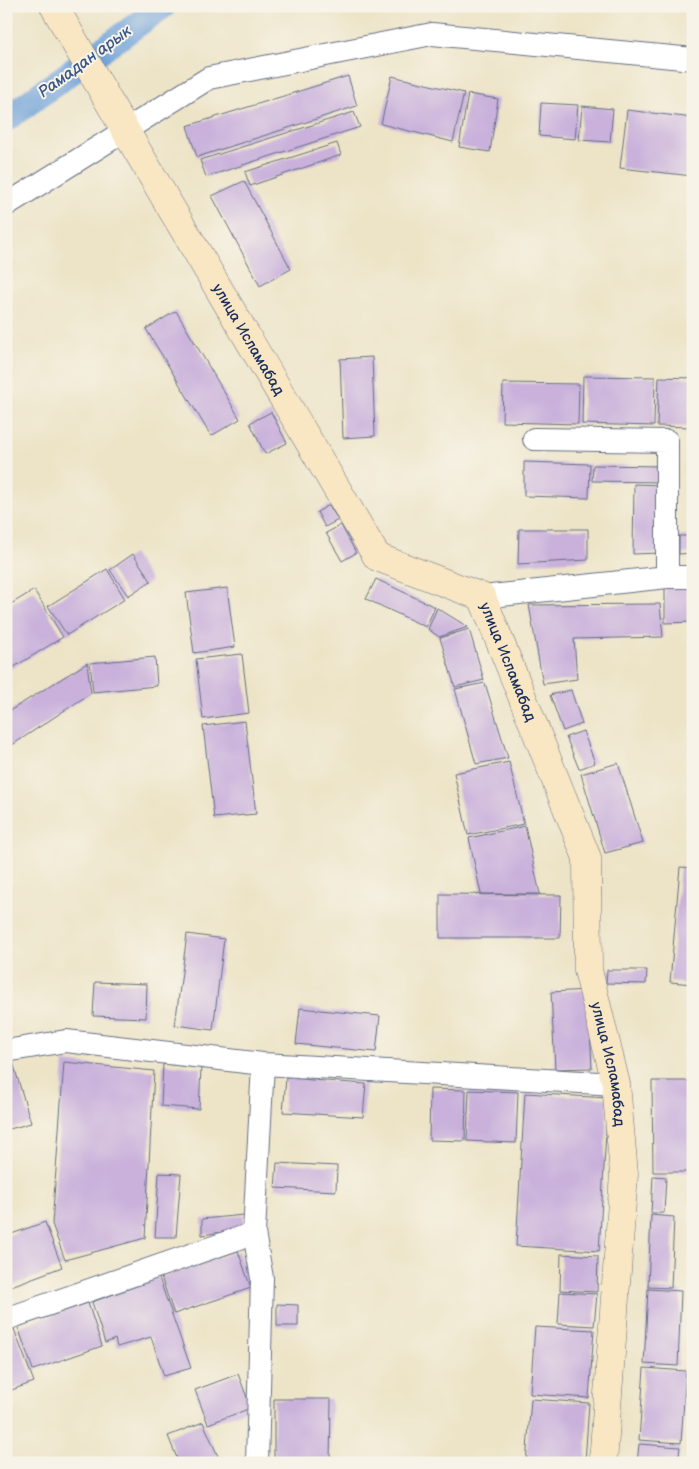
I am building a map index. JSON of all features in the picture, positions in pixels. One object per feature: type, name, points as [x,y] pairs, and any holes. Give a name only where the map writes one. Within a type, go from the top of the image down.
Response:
[{"type":"street","name":"улица Исламабад","points":[[57,11],[376,557],[482,597],[587,858],[588,970],[616,1084],[624,1174],[603,1463]]},
{"type":"street","points":[[6,205],[120,121],[209,78],[432,34],[693,59]]},
{"type":"street","points":[[534,439],[667,441],[667,577]]},
{"type":"street","points":[[482,597],[667,577],[693,576]]},
{"type":"street","points":[[6,1051],[66,1041],[263,1064],[616,1084]]},
{"type":"street","points":[[257,1463],[262,1278],[254,1233],[263,1064]]},
{"type":"street","points":[[6,1319],[254,1233]]},
{"type":"building","points":[[348,76],[357,106],[197,157],[187,126]]},
{"type":"building","points":[[392,76],[464,93],[453,142],[381,124]]},
{"type":"building","points":[[468,94],[498,99],[490,152],[459,147]]},
{"type":"building","points":[[541,103],[578,105],[575,139],[539,136]]},
{"type":"building","points":[[582,106],[613,109],[610,142],[579,140]]},
{"type":"building","points":[[627,110],[693,118],[693,176],[620,168]]},
{"type":"building","points":[[354,112],[360,127],[206,177],[200,160]]},
{"type":"building","points":[[337,143],[341,155],[250,186],[245,172]]},
{"type":"building","points":[[244,181],[291,269],[260,286],[212,196]]},
{"type":"building","points":[[176,311],[240,419],[211,436],[146,329]]},
{"type":"building","points":[[372,357],[375,436],[343,438],[340,359]]},
{"type":"building","points":[[583,376],[655,377],[654,426],[582,424]]},
{"type":"building","points":[[659,377],[693,378],[693,427],[657,426]]},
{"type":"building","points":[[503,383],[579,384],[578,424],[502,422]]},
{"type":"building","points":[[271,412],[287,443],[265,454],[250,423]]},
{"type":"building","points":[[524,462],[590,464],[589,498],[524,496]]},
{"type":"building","points":[[593,465],[662,466],[661,482],[592,481]]},
{"type":"building","points":[[634,484],[662,485],[660,553],[633,554]]},
{"type":"building","points":[[329,505],[338,520],[325,527],[317,512]]},
{"type":"building","points":[[341,525],[356,553],[342,561],[326,533]]},
{"type":"building","points":[[519,529],[588,529],[588,560],[518,564]]},
{"type":"building","points":[[679,536],[693,536],[693,553],[679,554]]},
{"type":"building","points":[[133,554],[151,581],[128,596],[110,570]]},
{"type":"building","points":[[107,569],[125,599],[67,635],[48,606]]},
{"type":"building","points":[[376,579],[435,607],[426,627],[366,599]]},
{"type":"building","points":[[665,586],[693,586],[693,622],[665,623]]},
{"type":"building","points":[[227,588],[235,647],[194,653],[186,593]]},
{"type":"building","points":[[34,590],[63,637],[6,672],[6,607]]},
{"type":"building","points":[[660,604],[663,637],[574,639],[577,679],[543,684],[529,605]]},
{"type":"building","points":[[437,608],[468,627],[439,637],[428,629]]},
{"type":"building","points":[[469,629],[484,680],[455,687],[440,638]]},
{"type":"building","points":[[242,654],[249,713],[203,719],[196,659]]},
{"type":"building","points":[[155,657],[157,686],[93,692],[90,663]]},
{"type":"building","points":[[87,663],[91,693],[6,749],[6,713]]},
{"type":"building","points":[[485,683],[508,758],[476,764],[455,689]]},
{"type":"building","points":[[571,690],[582,724],[563,731],[550,695]]},
{"type":"building","points":[[245,721],[256,814],[214,818],[203,726]]},
{"type":"building","points":[[583,731],[595,763],[579,769],[566,737]]},
{"type":"building","points":[[509,762],[524,824],[468,835],[454,773]]},
{"type":"building","points":[[618,763],[643,843],[605,853],[581,774]]},
{"type":"building","points":[[525,826],[540,894],[481,894],[469,838]]},
{"type":"building","points":[[680,867],[693,868],[693,984],[670,982]]},
{"type":"building","points":[[440,894],[561,895],[560,938],[440,938]]},
{"type":"building","points":[[187,934],[224,939],[213,1030],[175,1025]]},
{"type":"building","points":[[607,970],[647,970],[646,984],[606,983]]},
{"type":"building","points":[[95,982],[147,984],[146,1018],[93,1016]]},
{"type":"building","points":[[588,990],[592,1068],[555,1069],[551,992]]},
{"type":"building","points":[[300,1008],[380,1016],[376,1052],[296,1044]]},
{"type":"building","points":[[11,1056],[31,1123],[6,1130],[6,1058]]},
{"type":"building","points":[[64,1062],[154,1071],[145,1238],[65,1260],[52,1224]]},
{"type":"building","points":[[163,1064],[201,1068],[199,1109],[161,1106]]},
{"type":"building","points":[[286,1078],[366,1084],[363,1117],[283,1112]]},
{"type":"building","points":[[652,1081],[693,1081],[693,1172],[653,1172]]},
{"type":"building","points":[[430,1089],[466,1090],[465,1141],[429,1140]]},
{"type":"building","points":[[469,1090],[518,1092],[516,1143],[467,1141]]},
{"type":"building","points":[[525,1093],[608,1098],[599,1251],[516,1246]]},
{"type":"building","points":[[277,1163],[337,1166],[336,1191],[275,1188]]},
{"type":"building","points":[[159,1173],[181,1174],[176,1237],[155,1237]]},
{"type":"building","points":[[653,1176],[666,1177],[664,1213],[651,1213]]},
{"type":"building","points":[[244,1215],[243,1229],[202,1235],[202,1219]]},
{"type":"building","points":[[651,1215],[674,1217],[671,1288],[648,1287]]},
{"type":"building","points":[[45,1222],[62,1267],[6,1288],[6,1236]]},
{"type":"building","points":[[238,1251],[251,1288],[174,1314],[161,1277]]},
{"type":"building","points":[[561,1254],[598,1256],[597,1292],[560,1290]]},
{"type":"building","points":[[159,1278],[191,1368],[164,1376],[151,1337],[117,1347],[115,1339],[105,1343],[92,1302]]},
{"type":"building","points":[[648,1289],[681,1291],[678,1366],[644,1364]]},
{"type":"building","points":[[560,1292],[597,1294],[594,1326],[558,1324]]},
{"type":"building","points":[[88,1303],[102,1346],[33,1370],[18,1327]]},
{"type":"building","points":[[277,1304],[298,1305],[298,1326],[277,1326]]},
{"type":"building","points":[[535,1327],[594,1330],[589,1398],[530,1394]]},
{"type":"building","points":[[14,1329],[34,1382],[6,1392],[6,1331]]},
{"type":"building","points":[[644,1368],[686,1371],[681,1443],[639,1440]]},
{"type":"building","points":[[238,1374],[251,1408],[208,1424],[195,1390]]},
{"type":"building","points":[[274,1399],[331,1399],[330,1463],[274,1463]]},
{"type":"building","points":[[531,1399],[589,1403],[585,1463],[526,1463]]},
{"type":"building","points":[[203,1422],[221,1463],[179,1463],[168,1436]]},
{"type":"building","points":[[639,1444],[680,1447],[678,1463],[637,1463]]},
{"type":"waterway","name":"Рамадан арык","points":[[6,119],[163,6]]}]
